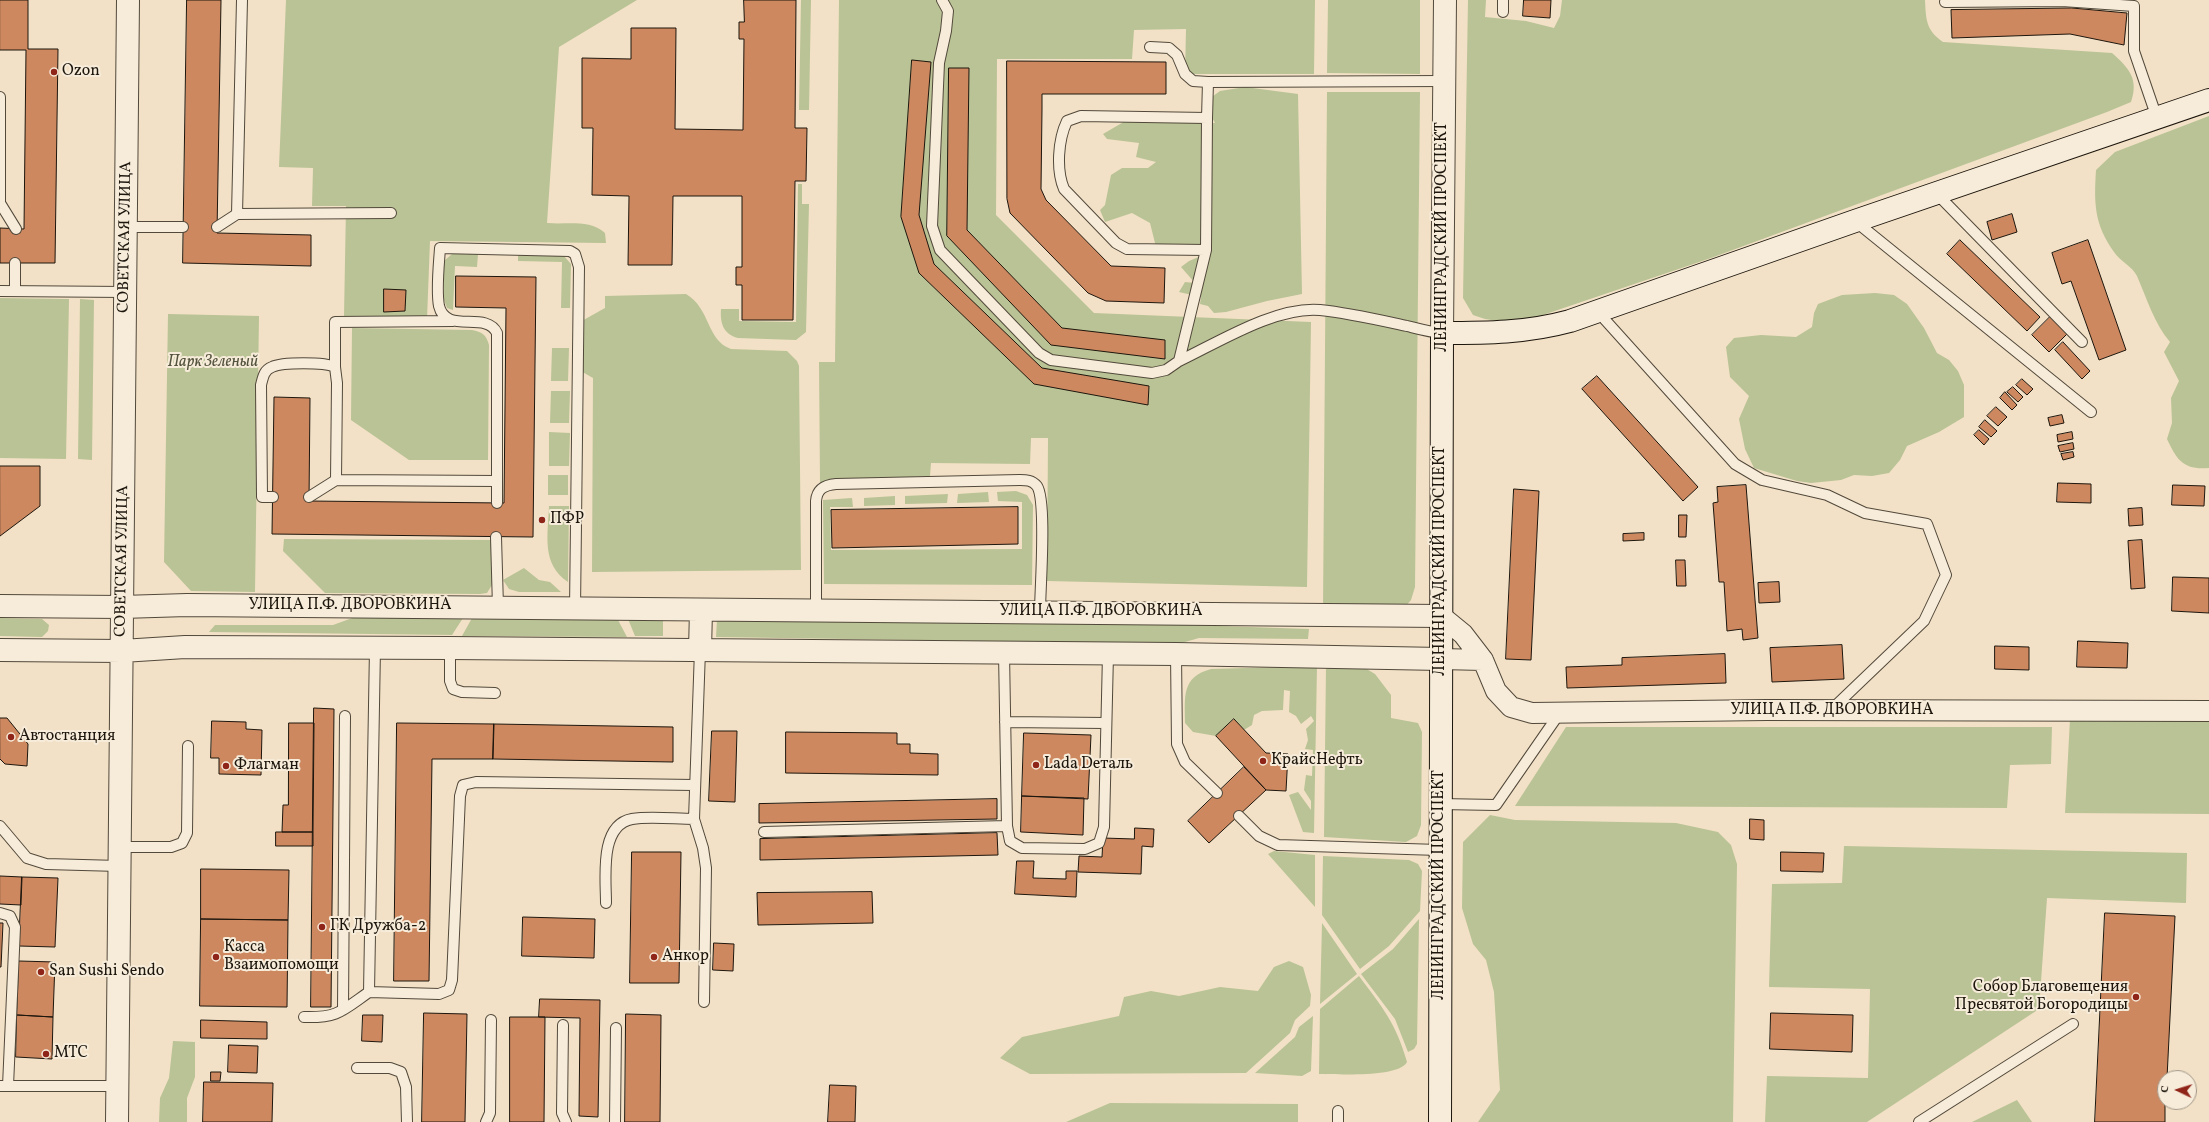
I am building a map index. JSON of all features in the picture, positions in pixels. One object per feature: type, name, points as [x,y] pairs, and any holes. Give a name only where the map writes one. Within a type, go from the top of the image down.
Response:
[{"type":"street","name":"СОВЕТСКАЯ УЛИЦА","points":[[117,1122],[128,0]]},
{"type":"street","name":"ЛЕНИНГРАДСКИЙ ПРОСПЕКТ","points":[[1440,1122],[1439,850],[1445,0]]},
{"type":"street","points":[[1442,333],[1504,333],[1538,330],[1598,312],[1855,221],[2209,100]]},
{"type":"street","name":"УЛИЦА П.Ф. ДВОРОВКИНА","points":[[0,606],[122,608],[186,605],[498,607],[575,609],[1441,616],[1463,634],[1483,660],[1496,691],[1511,707],[1532,713],[1559,714],[1831,710],[2209,711]]},
{"type":"street","points":[[700,650],[701,610]]},
{"type":"street","points":[[0,650],[122,651],[185,647],[450,648],[1176,654],[1483,660]]},
{"type":"lane","points":[[237,214],[242,0]]},
{"type":"lane","points":[[942,0],[948,12],[946,31],[939,63],[932,226],[940,250],[1040,353],[1051,360],[1152,373],[1166,370],[1179,361],[1273,316],[1300,311],[1319,310],[1408,326],[1429,332],[1442,333]]},
{"type":"lane","points":[[1503,0],[1503,12]]},
{"type":"lane","points":[[1945,2],[2062,1],[2134,3],[2134,51],[2157,118]]},
{"type":"lane","points":[[1150,47],[1169,48],[1177,55],[1185,74],[1193,81],[1444,81]]},
{"type":"lane","points":[[1179,361],[1206,250],[1208,82]]},
{"type":"lane","points":[[0,96],[0,203],[16,229]]},
{"type":"lane","points":[[1206,250],[1127,249],[1116,243],[1064,189],[1060,179],[1061,135],[1067,121],[1081,116],[1207,118]]},
{"type":"lane","points":[[1936,193],[2082,342]]},
{"type":"lane","points":[[218,227],[237,214],[391,213]]},
{"type":"lane","points":[[1855,221],[2091,412]]},
{"type":"lane","points":[[126,227],[183,227]]},
{"type":"lane","points":[[455,321],[444,316],[439,305],[440,248],[562,250],[575,254],[579,267],[575,609]]},
{"type":"lane","points":[[15,263],[15,291]]},
{"type":"lane","points":[[0,291],[126,292]]},
{"type":"lane","points":[[1598,312],[1735,464],[1762,480],[1827,495],[1865,513],[1927,524],[1946,575],[1924,621],[1831,710]]},
{"type":"lane","points":[[336,480],[337,383],[335,367],[335,322],[455,321],[487,323],[494,326],[497,333],[497,503]]},
{"type":"lane","points":[[273,497],[262,497],[263,376],[272,366],[320,363],[335,367]]},
{"type":"lane","points":[[309,497],[336,480],[497,481]]},
{"type":"lane","points":[[816,611],[816,501],[817,494],[821,488],[836,484],[1029,480],[1036,485],[1042,504],[1040,612]]},
{"type":"lane","points":[[496,537],[498,607]]},
{"type":"lane","points":[[369,992],[375,648]]},
{"type":"lane","points":[[450,648],[450,681],[453,689],[462,692],[495,693]]},
{"type":"lane","points":[[700,650],[694,785],[694,819],[703,848],[706,868],[704,1002]]},
{"type":"lane","points":[[1004,653],[1007,826],[1010,841],[1022,848],[1085,849],[1099,843],[1104,827],[1108,654]]},
{"type":"lane","points":[[1176,654],[1177,744],[1186,762],[1217,794]]},
{"type":"lane","points":[[1440,804],[1496,805],[1559,714]]},
{"type":"lane","points":[[343,1010],[345,716]]},
{"type":"lane","points":[[1005,722],[1106,723]]},
{"type":"lane","points":[[0,826],[27,858],[46,864],[119,856],[170,847],[182,843],[187,833],[188,746]]},
{"type":"lane","points":[[304,1017],[323,1018],[335,1015],[369,992],[439,994],[449,990],[452,980],[460,796],[463,785],[476,782],[694,785]]},
{"type":"lane","points":[[1239,816],[1259,836],[1278,845],[1439,850]]},
{"type":"lane","points":[[606,903],[610,837],[619,825],[632,819],[694,819]]},
{"type":"lane","points":[[764,832],[1007,826]]},
{"type":"lane","points":[[0,913],[10,916],[15,927],[5,1037],[4,1086],[118,1086]]},
{"type":"lane","points":[[486,1122],[490,1114],[491,1020]]},
{"type":"lane","points":[[1919,1122],[2072,1024]]},
{"type":"lane","points":[[562,1025],[562,1113],[566,1122]]},
{"type":"lane","points":[[615,1122],[616,1028]]},
{"type":"lane","points":[[358,1068],[390,1068],[402,1072],[406,1087],[407,1122]]},
{"type":"lane","points":[[1338,1111],[1338,1122]]},
{"type":"green space","points":[[286,0],[637,0],[559,47],[547,223],[585,224],[592,226],[605,233],[606,243],[430,241],[427,319],[344,316],[346,206],[312,206],[313,168],[279,167]]},
{"type":"green space","points":[[801,0],[811,0],[809,110],[799,110]]},
{"type":"green space","points":[[839,0],[1315,0],[1314,74],[1185,74],[1186,29],[1134,30],[1132,59],[997,59],[996,215],[1094,313],[1311,322],[1307,587],[1047,581],[1048,438],[1031,438],[1030,464],[931,463],[930,476],[820,482],[819,362],[835,362]]},
{"type":"green space","points":[[1328,0],[1420,0],[1420,74],[1327,73]]},
{"type":"green space","points":[[1468,0],[1486,0],[1485,17],[1526,21],[1554,28],[1560,16],[1562,0],[1925,0],[1927,19],[1930,29],[1937,38],[1943,42],[2112,53],[2128,69],[2133,80],[2134,87],[2131,102],[2107,112],[1711,258],[1540,316],[1505,322],[1485,319],[1473,315],[1463,298]]},
{"type":"green space","points":[[1245,87],[1298,94],[1302,294],[1267,301],[1226,312],[1214,313],[1208,306],[1200,304],[1201,297],[1179,292],[1185,282],[1195,283],[1181,267],[1189,261],[1206,254],[1156,247],[1150,223],[1132,213],[1105,222],[1100,210],[1105,205],[1111,175],[1122,168],[1148,168],[1156,162],[1136,157],[1139,143],[1107,139],[1103,134],[1127,120],[1215,123],[1210,114],[1209,99],[1220,91]]},
{"type":"green space","points":[[1327,92],[1420,92],[1415,587],[1411,600],[1405,607],[1323,610]]},
{"type":"green space","points":[[2209,116],[2209,468],[2200,468],[2187,465],[2182,462],[2174,453],[2167,439],[2172,423],[2171,398],[2179,381],[2164,352],[2170,342],[2164,335],[2155,319],[2135,272],[2117,255],[2107,242],[2102,232],[2097,213],[2095,182],[2096,170],[2115,152]]},
{"type":"green space","points":[[798,184],[802,184],[802,204],[809,204],[806,332],[796,340],[738,338],[733,336],[726,331],[722,323],[721,309],[739,309],[739,321],[796,322]]},
{"type":"green space","points":[[452,254],[478,254],[477,267],[455,266],[453,310],[447,308],[444,300],[444,261]]},
{"type":"green space","points":[[518,254],[563,255],[571,264],[570,308],[561,308],[562,262],[518,261]]},
{"type":"green space","points":[[1875,293],[1894,295],[1907,304],[1924,328],[1937,353],[1949,360],[1958,371],[1964,385],[1964,417],[1939,432],[1907,446],[1900,460],[1889,473],[1872,476],[1854,475],[1841,480],[1811,483],[1797,481],[1754,468],[1745,449],[1739,419],[1749,396],[1730,377],[1726,347],[1734,338],[1761,335],[1796,337],[1812,327],[1814,313],[1818,304],[1842,295]]},
{"type":"green space","points":[[686,294],[694,300],[700,308],[712,332],[723,345],[731,349],[787,351],[797,361],[799,366],[801,570],[592,572],[593,378],[579,370],[580,322],[605,308],[605,296]]},
{"type":"green space","points":[[0,298],[69,299],[66,459],[0,458]]},
{"type":"green space","points":[[80,299],[94,300],[92,460],[78,459]]},
{"type":"green space","name":"Парк Зеленый","points":[[168,314],[259,316],[255,592],[191,591],[164,562]]},
{"type":"green space","points":[[352,328],[472,330],[483,334],[489,345],[488,460],[409,460],[351,420]]},
{"type":"green space","points":[[552,348],[569,348],[568,381],[551,381]]},
{"type":"green space","points":[[551,391],[570,391],[569,423],[550,423]]},
{"type":"green space","points":[[549,432],[570,433],[569,466],[549,466]]},
{"type":"green space","points":[[548,475],[568,475],[568,495],[548,495]]},
{"type":"green space","points":[[1016,491],[1027,495],[1033,505],[1032,585],[824,584],[823,500],[852,498],[853,507],[830,507],[831,550],[1022,549],[1022,502],[998,501],[997,492]]},
{"type":"green space","points":[[988,492],[989,502],[957,503],[958,494]]},
{"type":"green space","points":[[948,494],[947,503],[905,504],[905,496]]},
{"type":"green space","points":[[895,496],[895,505],[864,506],[864,498]]},
{"type":"green space","points":[[549,506],[569,506],[568,582],[559,575],[550,558],[547,538]]},
{"type":"green space","points":[[284,539],[492,540],[492,585],[487,593],[480,594],[325,593],[283,551]]},
{"type":"green space","points":[[524,568],[539,580],[550,582],[561,592],[519,592],[509,589],[503,580]]},
{"type":"green space","points":[[355,617],[463,618],[452,635],[209,632],[215,625],[333,625]]},
{"type":"green space","points":[[0,618],[42,619],[49,625],[48,631],[42,637],[0,636]]},
{"type":"green space","points":[[472,618],[618,620],[627,637],[462,636]]},
{"type":"green space","points":[[628,619],[663,620],[663,636],[635,636]]},
{"type":"green space","points":[[717,620],[1190,625],[1309,629],[1308,639],[1199,638],[1178,644],[716,637]]},
{"type":"green space","points":[[1317,666],[1314,833],[1303,832],[1289,795],[1298,792],[1311,810],[1311,801],[1304,790],[1306,775],[1312,776],[1313,750],[1305,749],[1308,740],[1306,729],[1314,721],[1311,716],[1301,724],[1296,716],[1289,712],[1290,691],[1284,690],[1283,710],[1262,711],[1254,715],[1252,725],[1244,730],[1234,719],[1216,736],[1193,732],[1185,723],[1185,697],[1187,689],[1194,677],[1211,669]]},
{"type":"green space","points":[[1326,666],[1365,668],[1375,674],[1391,695],[1391,718],[1418,723],[1422,732],[1421,825],[1417,836],[1406,842],[1324,837]]},
{"type":"green space","points":[[2070,719],[2209,720],[2209,814],[2065,813]]},
{"type":"green space","points":[[1566,727],[2052,727],[2051,764],[2010,765],[2007,808],[1515,806]]},
{"type":"green space","points":[[1490,815],[1515,820],[1676,823],[1718,832],[1731,845],[1737,864],[1733,1122],[1478,1122],[1500,1090],[1494,992],[1486,960],[1473,944],[1462,908],[1463,842]]},
{"type":"green space","points":[[1844,846],[2187,853],[2186,903],[2047,898],[2039,1009],[1867,1122],[1765,1122],[1767,1076],[1868,1078],[1870,989],[1769,987],[1772,884],[1842,883]]},
{"type":"green space","points":[[1274,851],[1315,855],[1315,907],[1268,854]]},
{"type":"green space","points":[[1323,856],[1409,860],[1418,864],[1422,871],[1420,911],[1389,946],[1360,969],[1322,915]]},
{"type":"green space","points":[[1419,919],[1417,1044],[1414,1049],[1408,1052],[1395,1019],[1361,974],[1393,949]]},
{"type":"green space","points":[[1322,923],[1357,974],[1320,1004]]},
{"type":"green space","points":[[1289,961],[1303,967],[1311,995],[1310,1006],[1295,1020],[1290,1033],[1246,1073],[1030,1074],[1000,1058],[1022,1037],[1119,1016],[1124,997],[1151,991],[1179,996],[1220,987],[1258,991],[1274,967]]},
{"type":"green space","points":[[1359,976],[1388,1016],[1403,1048],[1407,1062],[1402,1067],[1392,1071],[1380,1073],[1319,1074],[1320,1009]]},
{"type":"green space","points":[[1313,1016],[1311,1071],[1302,1076],[1255,1073],[1295,1037],[1299,1027]]},
{"type":"green space","points":[[173,1041],[195,1042],[195,1077],[187,1098],[187,1122],[159,1122],[160,1098],[169,1078]]},
{"type":"green space","points":[[2017,1100],[2032,1122],[1972,1122]]},
{"type":"green space","points":[[1110,1103],[1298,1104],[1298,1122],[1066,1122]]},
{"type":"building","points":[[0,0],[28,0],[28,49],[58,49],[55,263],[0,263],[0,228],[24,229],[26,50],[0,50]]},
{"type":"building","points":[[187,0],[221,0],[217,233],[311,235],[311,266],[183,263]]},
{"type":"building","points":[[744,0],[796,0],[795,128],[807,128],[806,181],[795,181],[793,320],[742,320],[742,285],[736,285],[736,267],[742,267],[742,196],[673,196],[672,265],[628,265],[629,196],[592,195],[593,128],[582,128],[582,58],[631,59],[631,28],[676,28],[675,129],[743,130],[744,39],[739,39],[739,22],[744,22]]},
{"type":"building","points":[[1524,0],[1551,0],[1550,18],[1523,16]]},
{"type":"building","points":[[2072,8],[2127,13],[2124,45],[2070,34],[1952,38],[1951,10]]},
{"type":"building","points":[[912,60],[931,62],[919,215],[934,264],[1042,368],[1149,386],[1148,405],[1034,384],[919,273],[901,217]]},
{"type":"building","points":[[1007,61],[1166,62],[1166,94],[1042,94],[1041,189],[1046,200],[1111,266],[1165,268],[1164,303],[1106,301],[1088,293],[1010,213],[1007,199]]},
{"type":"building","points":[[949,68],[969,68],[967,230],[1062,328],[1165,340],[1165,359],[1051,345],[947,236]]},
{"type":"building","points":[[2012,214],[2017,232],[1992,240],[1987,222]]},
{"type":"building","points":[[1960,240],[2040,317],[2027,331],[1947,254]]},
{"type":"building","points":[[2088,240],[2126,350],[2099,360],[2071,281],[2062,284],[2052,253]]},
{"type":"building","points":[[456,276],[536,277],[533,537],[272,534],[274,397],[310,398],[309,501],[504,503],[506,308],[456,307]]},
{"type":"building","points":[[384,289],[406,290],[405,311],[384,312]]},
{"type":"building","points":[[2050,317],[2067,334],[2049,352],[2032,335]]},
{"type":"building","points":[[2063,342],[2090,371],[2082,379],[2055,350]]},
{"type":"building","points":[[1597,376],[1698,487],[1683,501],[1582,389]]},
{"type":"building","points":[[2022,379],[2033,389],[2027,395],[2016,385]]},
{"type":"building","points":[[2013,387],[2023,397],[2018,402],[2007,392]]},
{"type":"building","points":[[2005,392],[2017,405],[2012,410],[2000,398]]},
{"type":"building","points":[[1996,407],[2007,417],[1998,426],[1987,416]]},
{"type":"building","points":[[2062,415],[2064,423],[2050,426],[2048,418]]},
{"type":"building","points":[[1985,420],[1997,431],[1991,437],[1979,427]]},
{"type":"building","points":[[1979,430],[1989,439],[1984,445],[1974,435]]},
{"type":"building","points":[[2072,432],[2073,439],[2058,442],[2057,435]]},
{"type":"building","points":[[2073,443],[2074,449],[2060,452],[2058,446]]},
{"type":"building","points":[[2073,452],[2074,457],[2063,460],[2061,454]]},
{"type":"building","points":[[0,466],[40,466],[40,506],[0,536]]},
{"type":"building","points":[[2058,483],[2091,484],[2091,503],[2057,502]]},
{"type":"building","points":[[1746,485],[1758,638],[1743,640],[1742,629],[1727,631],[1724,582],[1719,582],[1713,503],[1718,502],[1717,487]]},
{"type":"building","points":[[2173,485],[2205,486],[2204,506],[2172,505]]},
{"type":"building","points":[[1514,489],[1539,491],[1531,660],[1506,659]]},
{"type":"building","points":[[1018,507],[1018,544],[832,548],[831,510]]},
{"type":"building","points":[[2142,508],[2143,525],[2129,526],[2128,509]]},
{"type":"building","points":[[1679,515],[1687,515],[1686,537],[1679,537]]},
{"type":"building","points":[[1644,533],[1644,540],[1623,541],[1623,534]]},
{"type":"building","points":[[2142,540],[2145,588],[2131,589],[2128,541]]},
{"type":"building","points":[[1676,560],[1685,560],[1686,586],[1677,586]]},
{"type":"building","points":[[2173,577],[2209,578],[2209,613],[2172,611]]},
{"type":"building","points":[[1779,582],[1780,602],[1759,603],[1758,583]]},
{"type":"building","points":[[2078,641],[2128,643],[2127,668],[2077,667]]},
{"type":"building","points":[[1842,645],[1844,679],[1772,682],[1770,648]]},
{"type":"building","points":[[1995,646],[2029,647],[2029,670],[1995,669]]},
{"type":"building","points":[[1725,654],[1726,683],[1567,688],[1566,667],[1622,665],[1622,658]]},
{"type":"building","name":"ГК Дружба-2","points":[[314,708],[334,709],[331,1007],[311,1007]]},
{"type":"building","name":"Автостанция","points":[[0,718],[7,718],[28,744],[27,766],[5,764],[0,759]]},
{"type":"building","name":"КрайсНефть","points":[[1234,719],[1266,753],[1288,754],[1286,791],[1266,790],[1216,736]]},
{"type":"building","points":[[212,721],[246,722],[246,729],[262,730],[261,775],[219,774],[219,758],[211,758]]},
{"type":"building","points":[[289,723],[314,723],[313,832],[282,832],[283,805],[288,805]]},
{"type":"building","points":[[397,723],[494,724],[493,759],[432,759],[429,981],[394,981]]},
{"type":"building","points":[[494,724],[673,727],[673,762],[493,759]]},
{"type":"building","points":[[712,731],[737,731],[735,802],[709,801]]},
{"type":"building","points":[[786,732],[897,733],[897,744],[910,744],[910,753],[938,754],[938,775],[786,773]]},
{"type":"building","points":[[1024,733],[1091,735],[1088,799],[1022,796]]},
{"type":"building","points":[[1244,767],[1266,790],[1209,843],[1188,821]]},
{"type":"building","points":[[1022,796],[1084,798],[1083,835],[1021,832]]},
{"type":"building","points":[[997,799],[997,819],[759,823],[759,804]]},
{"type":"building","points":[[1750,819],[1764,820],[1764,840],[1750,839]]},
{"type":"building","points":[[1135,828],[1154,829],[1153,847],[1142,846],[1141,874],[1078,872],[1079,856],[1102,857],[1103,838],[1134,839]]},
{"type":"building","points":[[276,832],[313,832],[313,846],[276,846]]},
{"type":"building","points":[[997,833],[998,855],[760,860],[760,839]]},
{"type":"building","points":[[632,852],[681,852],[679,983],[630,983]]},
{"type":"building","points":[[1781,852],[1824,853],[1823,872],[1781,871]]},
{"type":"building","points":[[1017,861],[1034,861],[1033,878],[1066,879],[1066,871],[1077,871],[1076,897],[1015,894]]},
{"type":"building","points":[[201,869],[289,870],[288,920],[201,919]]},
{"type":"building","points":[[0,876],[22,877],[21,905],[0,904]]},
{"type":"building","points":[[22,877],[58,878],[55,947],[19,946]]},
{"type":"building","points":[[872,892],[873,923],[758,925],[757,893]]},
{"type":"building","name":"Собор Благовещения Пресвятой Богородицы","points":[[2105,913],[2175,916],[2167,1070],[2157,1070],[2157,1110],[2165,1110],[2165,1122],[2095,1122]]},
{"type":"building","points":[[523,917],[595,919],[594,958],[522,956]]},
{"type":"building","points":[[201,919],[288,920],[287,1007],[200,1006]]},
{"type":"building","points":[[0,923],[3,923],[1,967],[0,967]]},
{"type":"building","points":[[714,943],[734,944],[733,971],[713,970]]},
{"type":"building","points":[[19,961],[55,962],[53,1017],[17,1015]]},
{"type":"building","points":[[540,999],[600,1000],[598,1117],[579,1116],[580,1018],[539,1017]]},
{"type":"building","points":[[424,1013],[467,1014],[465,1122],[422,1122]]},
{"type":"building","points":[[1771,1013],[1853,1015],[1852,1052],[1770,1049]]},
{"type":"building","points":[[626,1014],[661,1015],[660,1122],[625,1122]]},
{"type":"building","points":[[17,1015],[53,1017],[52,1059],[16,1057]]},
{"type":"building","points":[[363,1015],[383,1015],[382,1042],[362,1041]]},
{"type":"building","points":[[510,1017],[545,1017],[544,1122],[510,1122]]},
{"type":"building","points":[[201,1020],[267,1022],[267,1039],[201,1038]]},
{"type":"building","points":[[229,1045],[258,1046],[257,1073],[228,1072]]},
{"type":"building","points":[[211,1072],[221,1072],[220,1081],[211,1081]]},
{"type":"building","points":[[204,1082],[273,1083],[272,1122],[203,1122]]},
{"type":"building","points":[[830,1085],[856,1086],[855,1122],[828,1122]]},
{"type":"place","name":"Ozon","points":[[54,72]]},
{"type":"place","name":"ПФР","points":[[542,520]]},
{"type":"place","name":"Автостанция","points":[[11,737]]},
{"type":"place","name":"КрайсНефть","points":[[1263,761]]},
{"type":"place","name":"Lada Dеталь","points":[[1036,765]]},
{"type":"place","name":"Флагман","points":[[226,766]]},
{"type":"place","name":"ГК Дружба-2","points":[[322,927]]},
{"type":"place","name":"Касса Взаимопомощи","points":[[216,957]]},
{"type":"place","name":"Анкор","points":[[654,957]]},
{"type":"place","name":"San Sushi Sendo","points":[[41,972]]},
{"type":"place","name":"Собор Благовещения Пресвятой Богородицы","points":[[2136,997]]},
{"type":"place","name":"МТС","points":[[46,1054]]}]
